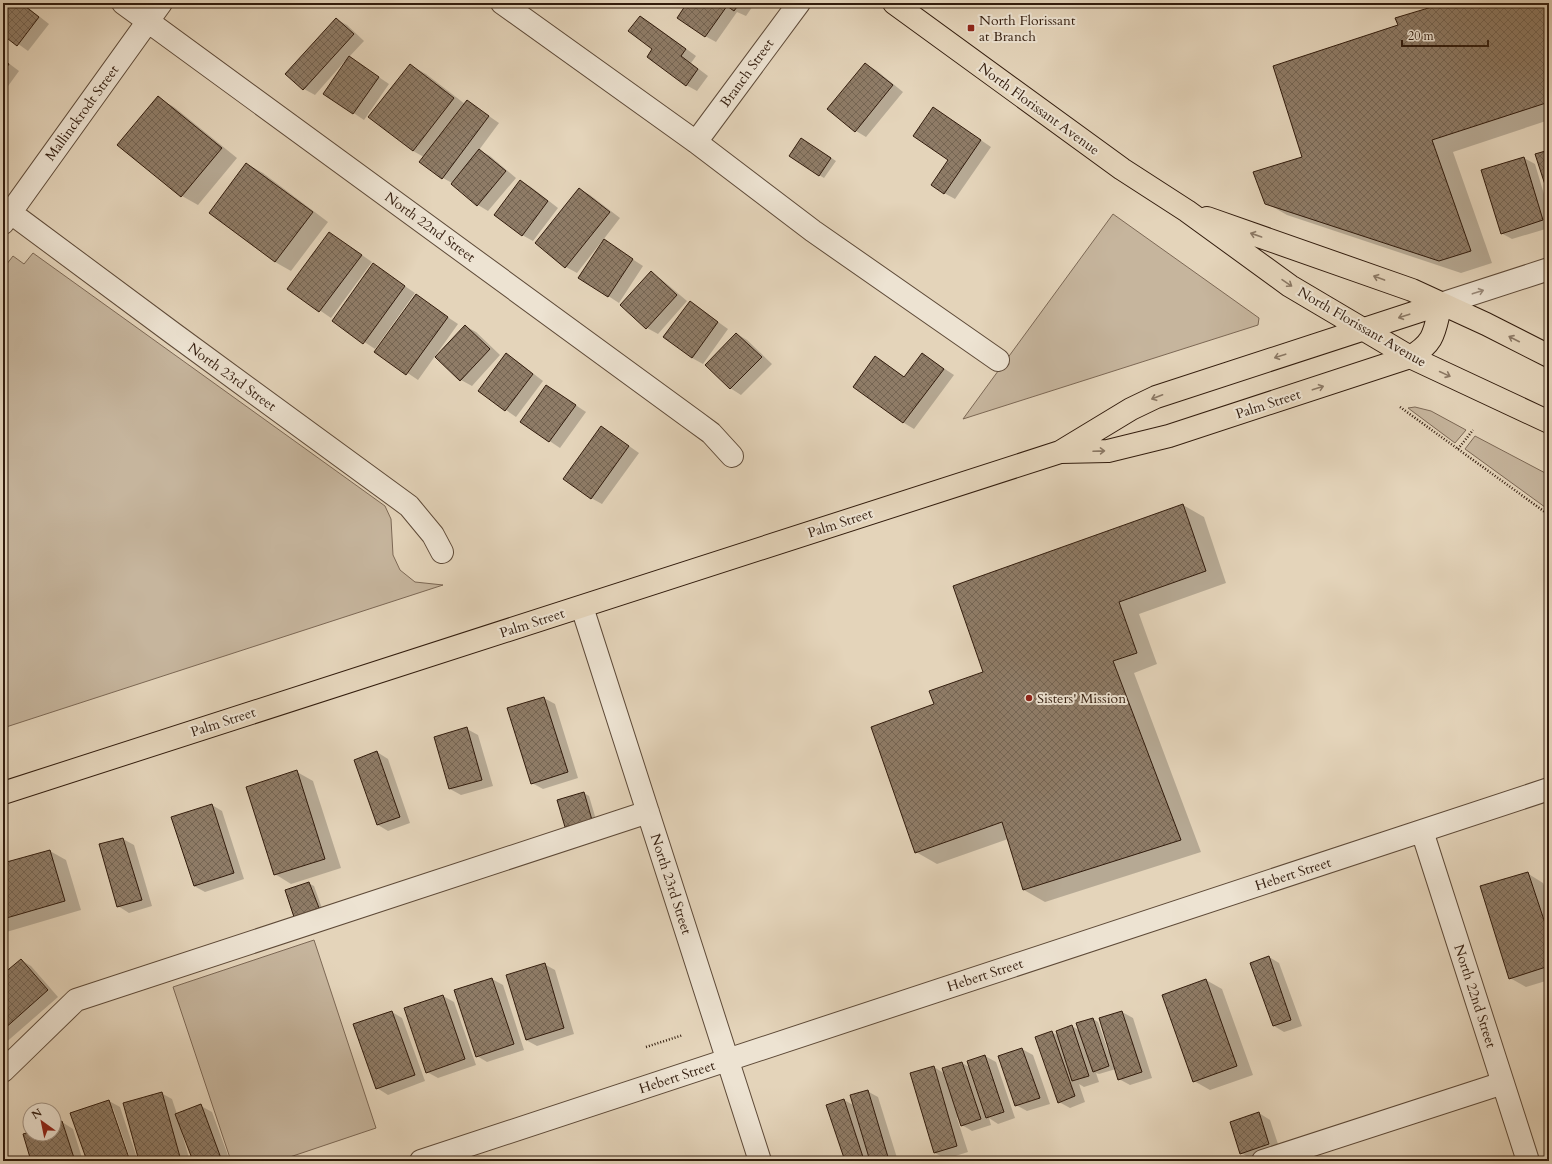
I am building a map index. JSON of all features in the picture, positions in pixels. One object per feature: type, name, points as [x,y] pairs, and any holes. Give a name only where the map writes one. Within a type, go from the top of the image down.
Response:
[{"type":"main road","name":"North Florissant Avenue","points":[[894,3],[1122,169],[1187,211],[1290,286],[1410,358],[1549,422]]},
{"type":"main road","name":"North Florissant Avenue","points":[[1187,211],[1412,290],[1486,324],[1549,356]]},
{"type":"main road","name":"Palm Street","points":[[3,793],[1060,452],[1131,409],[1156,397],[1441,304]]},
{"type":"main road","name":"Palm Street","points":[[1060,452],[1108,451],[1169,436],[1410,358],[1422,350],[1432,338],[1441,304]]},
{"type":"street","name":"North 22nd Street","points":[[123,3],[711,433],[732,456]]},
{"type":"street","name":"Mallinckrodt Street","points":[[5,214],[161,3]]},
{"type":"street","points":[[502,3],[696,142],[813,231],[998,360]]},
{"type":"street","name":"Branch Street","points":[[696,142],[799,3]]},
{"type":"street","name":"North 23rd Street","points":[[5,214],[409,506],[433,535],[442,552]]},
{"type":"street","name":"Palm Street","points":[[1441,304],[1549,270]]},
{"type":"street","name":"North 23rd Street","points":[[582,606],[760,1161]]},
{"type":"street","name":"Hebert Street","points":[[421,1161],[1549,789]]},
{"type":"street","points":[[3,1071],[76,1000],[648,812]]},
{"type":"street","name":"North 22nd Street","points":[[1422,831],[1528,1161]]},
{"type":"street","points":[[1263,1161],[1503,1083]]},
{"type":"path","points":[[1400,407],[1549,515]]},
{"type":"path","points":[[1458,449],[1473,430]]},
{"type":"path","points":[[646,1047],[683,1035]]},
{"type":"shaded area","points":[[1113,214],[1259,318],[1258,325],[963,419]]},
{"type":"shaded area","points":[[33,253],[385,506],[391,519],[393,555],[400,570],[415,582],[443,585],[3,728],[3,269],[13,256],[24,264]]},
{"type":"shaded area","points":[[1415,407],[1431,411],[1466,430],[1455,443],[1408,408]]},
{"type":"shaded area","points":[[1475,436],[1549,475],[1549,510],[1465,449]]},
{"type":"shaded area","points":[[314,940],[376,1128],[278,1161],[231,1161],[173,987]]},
{"type":"building","points":[[3,3],[21,3],[39,17],[17,46],[3,35]]},
{"type":"building","points":[[687,3],[740,3],[734,11],[727,6],[705,37],[677,18]]},
{"type":"building","points":[[1445,3],[1549,3],[1549,102],[1432,140],[1471,251],[1439,261],[1265,204],[1253,172],[1302,157],[1273,66],[1398,25],[1395,18]]},
{"type":"building","points":[[640,16],[686,49],[681,56],[698,69],[686,86],[647,57],[652,49],[628,31]]},
{"type":"building","points":[[336,18],[354,34],[303,90],[285,74]]},
{"type":"building","points":[[349,56],[379,77],[353,114],[323,94]]},
{"type":"building","points":[[3,60],[9,64],[3,73]]},
{"type":"building","points":[[865,63],[893,85],[855,132],[827,109]]},
{"type":"building","points":[[410,64],[454,98],[413,151],[368,117]]},
{"type":"building","points":[[158,96],[222,148],[181,197],[117,145]]},
{"type":"building","points":[[467,100],[489,116],[442,179],[419,162]]},
{"type":"building","points":[[933,107],[981,140],[944,194],[931,185],[948,160],[913,136]]},
{"type":"building","points":[[801,138],[831,158],[819,176],[789,156]]},
{"type":"building","points":[[479,149],[506,171],[477,206],[451,184]]},
{"type":"building","points":[[1549,150],[1549,197],[1535,154]]},
{"type":"building","points":[[1524,157],[1543,220],[1501,234],[1481,170]]},
{"type":"building","points":[[246,163],[313,212],[275,262],[209,213]]},
{"type":"building","points":[[520,180],[548,201],[522,236],[494,215]]},
{"type":"building","points":[[579,188],[610,212],[565,268],[535,243]]},
{"type":"building","points":[[329,232],[362,255],[319,312],[287,289]]},
{"type":"building","points":[[604,239],[633,259],[608,297],[578,278]]},
{"type":"building","points":[[373,263],[405,286],[363,344],[332,321]]},
{"type":"building","points":[[651,271],[677,295],[646,329],[620,305]]},
{"type":"building","points":[[416,294],[448,317],[406,375],[374,352]]},
{"type":"building","points":[[690,301],[718,322],[692,358],[663,337]]},
{"type":"building","points":[[465,325],[490,349],[460,381],[435,357]]},
{"type":"building","points":[[736,333],[762,357],[730,389],[705,365]]},
{"type":"building","points":[[506,353],[533,374],[505,411],[478,391]]},
{"type":"building","points":[[922,353],[944,369],[903,423],[853,387],[875,356],[904,377]]},
{"type":"building","points":[[546,385],[576,405],[549,442],[520,422]]},
{"type":"building","points":[[601,426],[629,446],[591,499],[563,479]]},
{"type":"building","name":"Sisters' Mission","points":[[1183,504],[1206,571],[1119,602],[1137,653],[1113,661],[1181,840],[1023,890],[1002,822],[915,853],[871,727],[934,704],[929,691],[983,672],[953,586]]},
{"type":"building","points":[[544,697],[568,772],[531,784],[507,708]]},
{"type":"building","points":[[467,727],[482,780],[449,789],[434,737]]},
{"type":"building","points":[[377,751],[400,817],[377,825],[354,760]]},
{"type":"building","points":[[297,770],[325,859],[274,875],[246,787]]},
{"type":"building","points":[[584,792],[592,820],[565,827],[557,800]]},
{"type":"building","points":[[212,804],[234,873],[194,886],[171,817]]},
{"type":"building","points":[[123,838],[142,900],[117,907],[99,844]]},
{"type":"building","points":[[50,850],[65,901],[3,919],[3,863]]},
{"type":"building","points":[[1528,872],[1549,935],[1549,966],[1509,979],[1480,886]]},
{"type":"building","points":[[309,882],[319,908],[294,917],[285,890]]},
{"type":"building","points":[[1269,956],[1291,1020],[1273,1026],[1250,963]]},
{"type":"building","points":[[21,959],[48,990],[3,1030],[3,974]]},
{"type":"building","points":[[545,963],[564,1028],[526,1040],[506,975]]},
{"type":"building","points":[[492,978],[514,1044],[476,1057],[454,990]]},
{"type":"building","points":[[1206,979],[1237,1066],[1193,1082],[1162,995]]},
{"type":"building","points":[[443,995],[465,1059],[426,1073],[404,1008]]},
{"type":"building","points":[[392,1011],[415,1075],[376,1089],[353,1024]]},
{"type":"building","points":[[1122,1011],[1142,1072],[1118,1080],[1099,1018]]},
{"type":"building","points":[[1093,1018],[1109,1066],[1093,1072],[1076,1023]]},
{"type":"building","points":[[1072,1025],[1089,1076],[1072,1081],[1056,1031]]},
{"type":"building","points":[[1052,1031],[1075,1096],[1058,1103],[1035,1037]]},
{"type":"building","points":[[1022,1048],[1040,1098],[1015,1106],[998,1056]]},
{"type":"building","points":[[985,1055],[1004,1112],[986,1118],[967,1061]]},
{"type":"building","points":[[962,1062],[981,1119],[961,1126],[942,1068]]},
{"type":"building","points":[[934,1066],[957,1146],[934,1153],[910,1073]]},
{"type":"building","points":[[868,1090],[888,1157],[873,1161],[870,1161],[850,1095]]},
{"type":"building","points":[[162,1092],[180,1157],[165,1161],[139,1161],[123,1103]]},
{"type":"building","points":[[844,1099],[863,1157],[851,1161],[845,1161],[826,1105]]},
{"type":"building","points":[[109,1100],[130,1161],[87,1161],[70,1113]]},
{"type":"building","points":[[201,1104],[222,1161],[193,1161],[175,1114]]},
{"type":"building","points":[[1259,1112],[1269,1144],[1240,1154],[1230,1122]]},
{"type":"building","points":[[62,1121],[75,1161],[31,1161],[25,1142],[62,1142]]},
{"type":"place","name":"North Florissant at Branch","points":[[971,28]]},
{"type":"place","name":"Sisters' Mission","points":[[1029,698]]}]
